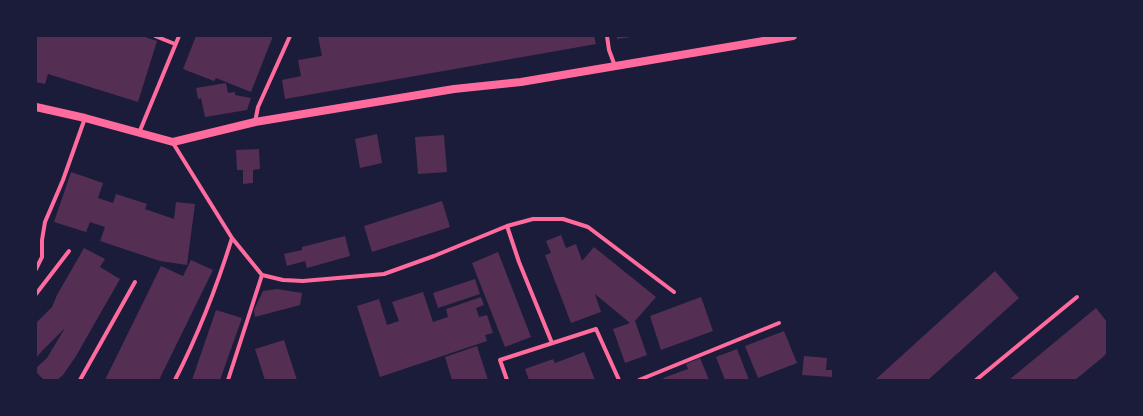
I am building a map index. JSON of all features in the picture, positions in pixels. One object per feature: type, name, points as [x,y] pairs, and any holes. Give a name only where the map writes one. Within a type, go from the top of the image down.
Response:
[{"type":"main road","points":[[36,107],[85,118],[138,134],[173,142],[255,122],[454,89],[521,82],[616,67],[793,36]]},
{"type":"street","points":[[155,36],[175,44]]},
{"type":"street","points":[[138,134],[179,36]]},
{"type":"street","points":[[255,122],[258,107],[290,36]]},
{"type":"street","points":[[607,36],[609,50],[616,67]]},
{"type":"street","points":[[36,269],[42,257],[42,240],[45,222],[85,118]]},
{"type":"street","points":[[173,142],[232,238],[262,275],[284,280],[303,281],[384,274],[434,256],[507,226],[533,218],[563,219],[588,227],[674,292]]},
{"type":"street","points":[[507,226],[519,262],[552,343]]},
{"type":"street","points":[[175,380],[190,352],[223,266],[232,238]]},
{"type":"street","points":[[36,294],[69,251]]},
{"type":"street","points":[[228,380],[262,275]]},
{"type":"street","points":[[80,380],[135,282]]},
{"type":"street","points":[[976,380],[1077,297]]},
{"type":"street","points":[[639,380],[778,323]]},
{"type":"street","points":[[507,380],[500,360],[596,329],[619,380]]},
{"type":"building","points":[[36,36],[142,36],[157,41],[138,102],[48,74],[45,84],[36,82]]},
{"type":"building","points":[[196,36],[273,36],[251,92],[216,78],[214,81],[183,69]]},
{"type":"building","points":[[318,36],[594,36],[596,44],[285,99],[282,80],[301,76],[298,60],[322,56]]},
{"type":"building","points":[[617,36],[631,36],[631,37],[617,39]]},
{"type":"building","points":[[226,83],[228,93],[235,92],[235,95],[251,98],[247,110],[205,117],[201,98],[198,99],[196,88]]},
{"type":"building","points":[[377,134],[382,163],[360,168],[355,139]]},
{"type":"building","points":[[444,135],[447,172],[418,174],[415,137]]},
{"type":"building","points":[[259,149],[260,169],[253,170],[253,183],[243,184],[243,170],[237,170],[236,150]]},
{"type":"building","points":[[71,172],[103,183],[98,198],[113,203],[116,194],[147,204],[145,209],[174,219],[176,202],[195,204],[187,265],[160,261],[100,241],[105,227],[90,222],[86,232],[54,222]]},
{"type":"building","points":[[442,201],[450,227],[372,252],[364,226]]},
{"type":"building","points":[[561,235],[566,248],[576,244],[582,261],[594,247],[656,297],[635,321],[647,355],[625,363],[613,329],[630,323],[595,294],[601,312],[571,323],[545,255],[551,253],[546,241]]},
{"type":"building","points":[[345,236],[350,256],[307,268],[305,261],[287,266],[284,254],[302,250],[302,247]]},
{"type":"building","points":[[84,248],[105,259],[100,267],[120,279],[76,356],[63,375],[57,380],[44,380],[36,372],[36,368],[47,358],[65,328],[36,358],[36,323],[52,307],[57,295]]},
{"type":"building","points":[[498,252],[531,337],[505,347],[472,263]]},
{"type":"building","points":[[191,260],[213,270],[159,380],[105,380],[161,266],[183,276]]},
{"type":"building","points":[[995,271],[1019,298],[928,380],[875,380]]},
{"type":"building","points":[[475,279],[480,294],[438,308],[433,293]]},
{"type":"building","points":[[277,289],[302,293],[300,305],[255,317],[254,310],[263,291]]},
{"type":"building","points":[[423,292],[433,322],[448,317],[446,309],[481,297],[484,305],[476,308],[479,317],[487,315],[493,333],[485,335],[487,341],[380,377],[357,306],[379,299],[387,325],[399,321],[392,302]]},
{"type":"building","points":[[701,297],[713,331],[661,350],[650,316]]},
{"type":"building","points":[[1096,308],[1107,322],[1107,353],[1103,357],[1075,380],[1009,380]]},
{"type":"building","points":[[216,310],[242,318],[220,380],[192,380]]},
{"type":"building","points":[[784,331],[797,363],[758,378],[745,346]]},
{"type":"building","points":[[284,340],[297,380],[265,380],[255,349]]},
{"type":"building","points":[[477,346],[488,380],[452,380],[445,357]]},
{"type":"building","points":[[737,349],[749,380],[725,380],[716,357]]},
{"type":"building","points":[[584,352],[595,380],[529,380],[525,369],[553,359],[555,363]]},
{"type":"building","points":[[804,356],[827,358],[826,370],[832,370],[832,377],[802,375]]},
{"type":"building","points":[[700,358],[709,380],[664,380],[663,378],[688,369],[686,364]]}]
